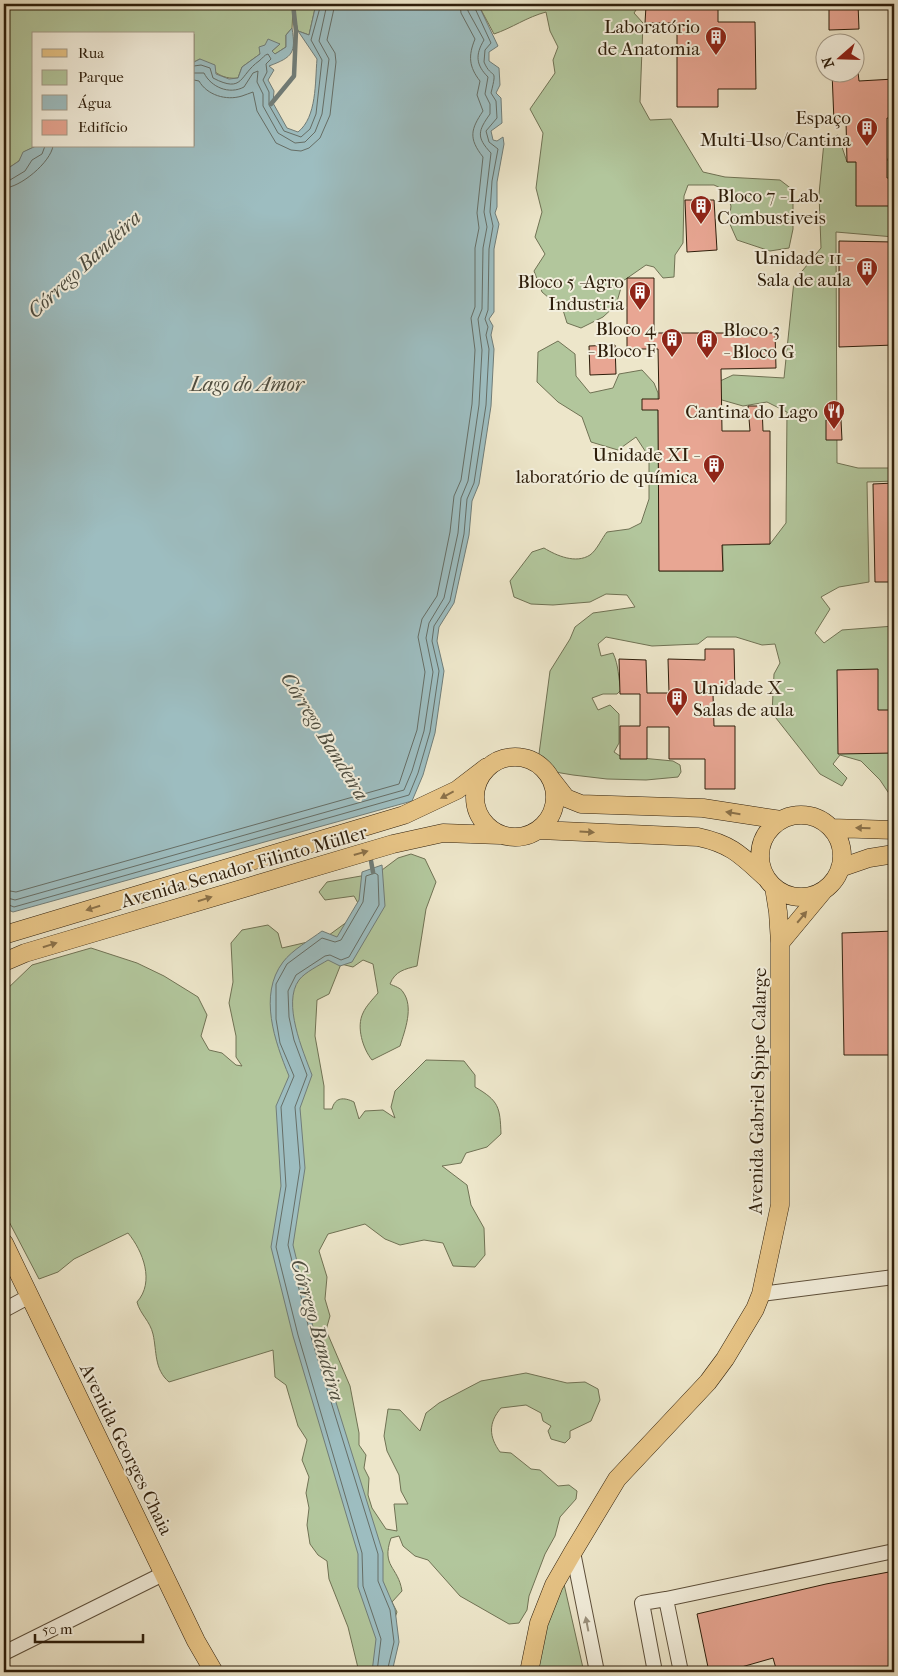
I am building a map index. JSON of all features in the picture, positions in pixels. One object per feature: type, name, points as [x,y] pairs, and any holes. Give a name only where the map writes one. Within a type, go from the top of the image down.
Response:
[{"type":"main road","points":[[549,775],[554,786],[554,804],[548,821],[539,830],[527,836],[513,838],[500,835],[488,828],[480,817],[475,804],[476,784],[487,767],[501,759],[517,756],[538,763],[549,775],[566,798],[581,804],[703,808],[781,820]]},
{"type":"main road","name":"Avenida Senador Filinto Müller","points":[[4,935],[404,815],[457,790],[487,767]]},
{"type":"main road","points":[[769,882],[760,864],[761,845],[770,828],[781,820],[794,815],[808,815],[820,820],[831,828],[839,840],[842,854],[840,868],[834,881],[824,890],[780,943]]},
{"type":"main road","points":[[831,828],[894,830]]},
{"type":"main road","points":[[539,830],[705,839],[720,842],[739,853],[769,882],[785,894],[798,898],[812,896],[824,890]]},
{"type":"main road","name":"Avenida Senador Filinto Müller","points":[[4,962],[25,953],[393,844],[442,833],[500,835]]},
{"type":"main road","points":[[840,868],[888,853],[894,854]]},
{"type":"main road","name":"Avenida Gabriel Spipe Calarge","points":[[529,1672],[539,1623],[554,1585],[572,1552],[617,1479],[708,1382],[725,1359],[755,1309],[761,1294],[780,1205],[780,943],[778,912],[769,882]]},
{"type":"main road","name":"Avenida Georges Chaia","points":[[4,1242],[163,1574],[196,1641],[214,1672]]},
{"type":"street","points":[[761,1294],[894,1277]]},
{"type":"street","points":[[4,1310],[30,1296]]},
{"type":"street","points":[[655,1672],[642,1604],[894,1551]]},
{"type":"street","points":[[572,1552],[597,1672]]},
{"type":"street","points":[[4,1653],[163,1574]]},
{"type":"street","points":[[666,1599],[681,1672]]},
{"type":"green space","points":[[4,4],[316,4],[309,35],[298,31],[293,10],[292,28],[286,35],[286,47],[275,54],[272,51],[280,44],[265,46],[260,54],[242,67],[238,78],[222,76],[200,59],[195,62],[195,32],[32,32],[32,148],[24,152],[19,161],[4,171]]},
{"type":"green space","points":[[478,4],[640,4],[634,13],[643,23],[640,102],[650,120],[671,119],[703,172],[725,177],[780,180],[793,190],[793,229],[789,248],[770,251],[737,240],[729,222],[731,206],[725,190],[714,185],[688,185],[684,196],[683,243],[675,255],[674,277],[663,278],[654,267],[646,265],[623,281],[616,305],[603,317],[581,328],[567,323],[563,310],[542,292],[534,271],[545,254],[535,237],[542,212],[536,188],[543,133],[530,109],[555,73],[553,60],[558,47],[550,31],[546,12],[494,34]]},
{"type":"green space","points":[[838,135],[847,162],[887,161],[894,144],[894,237],[836,232],[837,463],[858,468],[894,468],[894,481],[867,482],[869,582],[839,587],[821,597],[830,609],[815,633],[824,643],[842,630],[894,626],[894,801],[880,780],[861,761],[840,755],[833,764],[847,778],[842,786],[820,774],[772,713],[774,674],[780,663],[775,644],[762,645],[736,637],[707,637],[698,644],[652,646],[606,637],[598,644],[601,656],[613,653],[621,690],[617,694],[603,694],[592,698],[598,710],[610,705],[619,714],[619,743],[614,752],[620,756],[673,761],[680,765],[681,772],[678,777],[646,780],[607,779],[555,772],[539,754],[550,671],[570,639],[575,627],[593,613],[635,607],[627,595],[606,594],[590,602],[553,605],[531,604],[514,597],[510,581],[532,552],[544,548],[567,558],[585,558],[595,550],[607,532],[629,529],[641,523],[649,499],[649,457],[636,437],[618,450],[591,442],[582,417],[558,402],[537,382],[538,352],[558,341],[575,354],[576,376],[590,393],[613,388],[619,374],[642,370],[654,383],[658,393],[659,571],[723,571],[722,490],[730,544],[770,544],[786,523],[787,412],[767,402],[743,406],[722,400],[693,400],[718,382],[733,375],[784,378],[794,281],[821,248],[819,194],[824,142]]},
{"type":"green space","points":[[411,854],[425,859],[436,882],[426,909],[417,966],[398,973],[390,984],[402,991],[408,1005],[408,1019],[400,1046],[372,1060],[363,1044],[360,1025],[364,1010],[378,993],[373,964],[363,960],[353,967],[341,964],[329,994],[317,1000],[315,1036],[324,1086],[324,1109],[332,1109],[338,1100],[347,1099],[354,1102],[359,1119],[365,1111],[383,1110],[395,1118],[391,1107],[395,1091],[426,1060],[464,1061],[475,1075],[475,1087],[489,1096],[497,1106],[501,1134],[487,1147],[466,1153],[461,1163],[442,1166],[467,1185],[471,1205],[484,1228],[485,1255],[475,1267],[453,1266],[443,1243],[424,1240],[400,1245],[385,1239],[365,1224],[328,1234],[319,1251],[327,1277],[325,1299],[330,1316],[326,1330],[350,1386],[359,1433],[359,1445],[366,1455],[364,1468],[369,1478],[368,1495],[372,1508],[386,1529],[397,1531],[394,1504],[408,1504],[401,1491],[399,1475],[387,1451],[384,1436],[388,1409],[400,1410],[420,1431],[426,1413],[439,1403],[481,1381],[526,1373],[567,1383],[585,1382],[598,1389],[600,1400],[591,1421],[570,1431],[570,1438],[565,1443],[551,1439],[548,1431],[551,1426],[543,1421],[541,1413],[526,1405],[501,1408],[494,1419],[491,1430],[500,1452],[511,1453],[531,1469],[540,1470],[558,1486],[569,1485],[577,1491],[576,1499],[560,1517],[555,1536],[545,1554],[529,1596],[527,1610],[519,1623],[509,1624],[460,1596],[428,1560],[415,1556],[403,1546],[399,1536],[391,1538],[388,1548],[389,1561],[402,1591],[392,1602],[397,1612],[386,1642],[384,1672],[359,1672],[348,1627],[329,1579],[327,1561],[318,1555],[310,1544],[307,1525],[309,1508],[306,1493],[309,1477],[302,1460],[307,1440],[298,1426],[286,1385],[275,1377],[273,1350],[169,1382],[158,1366],[152,1329],[137,1302],[145,1285],[145,1267],[138,1249],[128,1233],[74,1259],[58,1272],[39,1279],[4,1212],[4,992],[32,965],[91,948],[137,963],[164,976],[198,997],[207,1015],[201,1036],[209,1050],[222,1053],[236,1065],[242,1066],[236,1057],[236,1036],[229,1003],[233,982],[231,943],[242,930],[268,925],[278,933],[282,948],[325,938],[355,916],[358,903],[354,896],[325,900],[319,892],[327,882],[361,876],[370,879],[398,858]]},
{"type":"green space","points":[[564,1584],[583,1668],[580,1670],[569,1667],[546,1668],[536,1672],[547,1618]]},
{"type":"water","name":"Lago do Amor","points":[[316,4],[478,4],[498,46],[489,52],[489,61],[499,68],[500,85],[496,93],[501,98],[502,123],[491,131],[493,140],[497,141],[503,137],[504,144],[497,182],[497,207],[495,213],[499,224],[494,249],[494,312],[489,319],[493,326],[491,335],[494,349],[491,406],[479,484],[472,501],[469,535],[454,603],[439,627],[437,641],[444,671],[435,733],[423,775],[412,801],[13,912],[4,908],[4,171],[19,161],[23,152],[32,148],[195,148],[195,62],[200,59],[215,65],[216,74],[229,79],[238,78],[242,67],[260,54],[259,47],[265,45],[268,39],[280,44],[272,51],[275,54],[286,47],[286,35],[292,28],[293,49],[288,57],[269,66],[274,70],[268,80],[274,91],[273,103],[287,128],[298,132],[309,117],[314,98],[317,59],[298,31],[309,35]]},
{"type":"water","name":"Córrego Bandeira","points":[[382,865],[385,906],[352,962],[340,966],[328,960],[309,971],[299,980],[294,990],[293,1001],[293,1014],[299,1040],[312,1075],[300,1108],[305,1168],[293,1245],[315,1335],[383,1553],[383,1581],[395,1609],[399,1642],[392,1672],[372,1672],[376,1639],[358,1587],[358,1554],[293,1336],[271,1247],[281,1186],[276,1106],[289,1076],[274,1034],[270,1004],[271,989],[283,962],[296,949],[322,931],[337,937],[359,900],[362,872]]},
{"type":"building","name":"Laboratório de Anatomia","points":[[677,4],[718,4],[718,22],[755,22],[756,89],[718,89],[718,107],[677,107],[677,23],[645,23],[646,6],[677,7]]},
{"type":"building","points":[[829,4],[858,4],[859,29],[829,30]]},
{"type":"building","points":[[894,79],[894,118],[887,118],[887,178],[894,178],[894,206],[856,206],[856,162],[847,162],[846,121],[834,122],[832,82],[866,82]]},
{"type":"building","name":"Bloco 7 - Lab. Combustiveis","points":[[685,200],[714,200],[717,250],[687,252]]},
{"type":"building","name":"Unidade 11 - Sala de aula","points":[[839,241],[894,242],[894,345],[839,347]]},
{"type":"building","points":[[627,278],[654,278],[654,333],[775,333],[776,368],[721,369],[722,431],[750,431],[748,406],[762,406],[763,431],[770,431],[770,544],[722,545],[723,571],[659,571],[658,410],[642,410],[642,399],[659,399],[658,349],[627,349]]},
{"type":"building","points":[[615,345],[616,374],[590,375],[589,346]]},
{"type":"building","name":"Cantina do Lago","points":[[826,420],[841,420],[842,440],[826,440]]},
{"type":"building","points":[[894,483],[894,582],[875,582],[873,484]]},
{"type":"building","name":"Unidade X - Salas de aula","points":[[705,649],[734,649],[735,694],[713,694],[714,726],[735,726],[735,789],[705,789],[705,759],[669,759],[669,727],[647,727],[647,759],[620,759],[620,726],[640,726],[640,694],[620,694],[619,659],[646,660],[647,693],[669,693],[668,659],[705,660]]},
{"type":"building","points":[[878,669],[878,710],[894,710],[894,753],[838,754],[837,670]]},
{"type":"building","points":[[894,931],[894,1055],[844,1055],[842,933]]},
{"type":"building","points":[[894,1571],[894,1622],[892,1622],[894,1672],[777,1672],[773,1658],[731,1670],[709,1672],[697,1614],[826,1584]]},
{"type":"waterway","name":"Córrego Bandeira","points":[[271,104],[294,76],[296,31],[293,4]]},
{"type":"waterway","name":"Córrego Bandeira","points":[[371,861],[373,872]]},
{"type":"place","name":"Laboratório de Anatomia","points":[[716,56]]},
{"type":"place","name":"Espaço Multi-Uso/Cantina","points":[[867,147]]},
{"type":"place","name":"Bloco 7 - Lab. Combustiveis","points":[[701,225]]},
{"type":"place","name":"Unidade 11 - Sala de aula","points":[[867,287]]},
{"type":"place","name":"Bloco 5 -Agro Industria","points":[[640,311]]},
{"type":"place","name":"Bloco 4 - Bloco F","points":[[672,358]]},
{"type":"place","name":"Bloco 3 - Bloco G","points":[[707,359]]},
{"type":"place","name":"Cantina do Lago","points":[[834,430]]},
{"type":"place","name":"Unidade XI - laboratório de química","points":[[714,484]]},
{"type":"place","name":"Unidade X - Salas de aula","points":[[677,717]]}]
